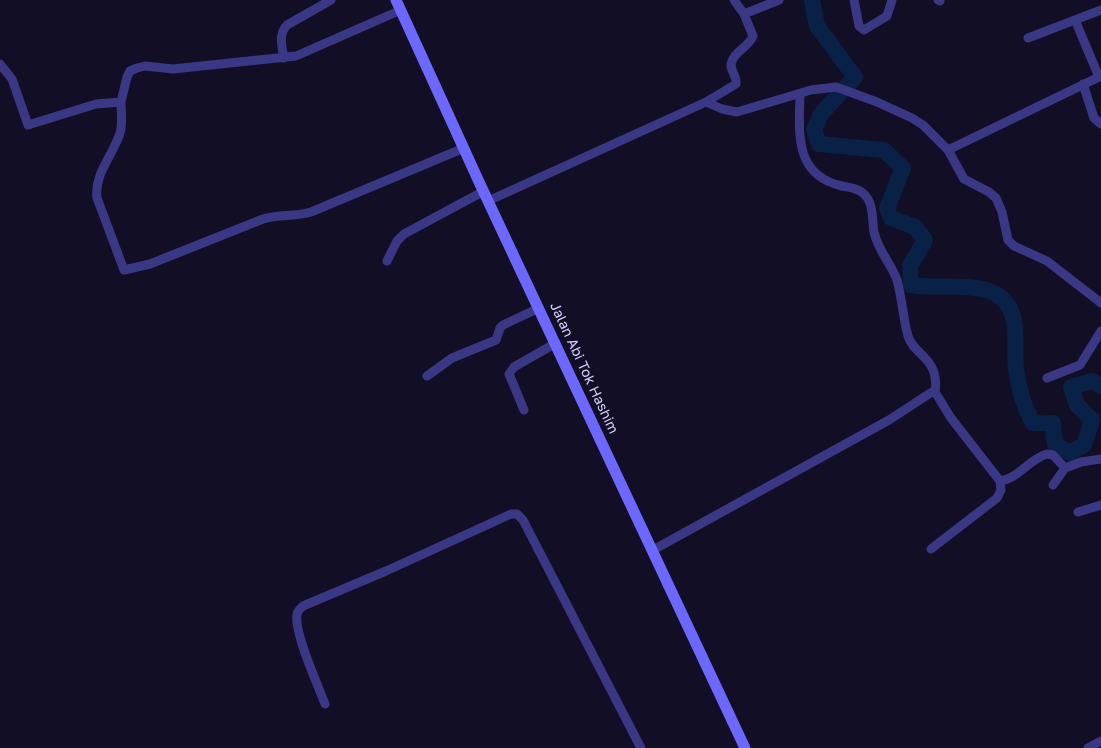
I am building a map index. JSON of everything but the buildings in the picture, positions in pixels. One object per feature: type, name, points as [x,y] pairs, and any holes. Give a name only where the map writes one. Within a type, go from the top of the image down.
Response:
[{"type":"main road","name":"Jalan Abi Tok Hashim","points":[[398,5],[745,748]]},
{"type":"street","points":[[284,58],[281,40],[282,30],[287,25],[331,0]]},
{"type":"street","points":[[387,261],[397,241],[404,234],[486,196],[706,102],[736,84],[737,80],[730,65],[732,60],[751,42],[753,36],[744,14],[734,0]]},
{"type":"street","points":[[744,14],[779,0]]},
{"type":"street","points":[[854,0],[859,26],[864,30],[887,16],[892,0]]},
{"type":"street","points":[[398,5],[312,50],[284,58],[173,69],[145,66],[130,71],[121,102],[119,134],[97,178],[96,189],[96,198],[124,270],[150,264],[270,217],[278,215],[293,216],[311,212],[464,148]]},
{"type":"street","points":[[1028,38],[1101,10]]},
{"type":"street","points":[[948,150],[1100,77],[1075,20]]},
{"type":"street","points":[[0,64],[12,79],[28,125],[96,104],[121,102]]},
{"type":"street","points":[[1083,84],[1094,118],[1101,124]]},
{"type":"street","points":[[706,102],[722,109],[737,112],[800,94],[836,87],[912,118],[923,125],[948,150],[964,179],[989,192],[996,198],[1002,212],[1008,240],[1014,246],[1047,262],[1101,303]]},
{"type":"street","points":[[800,94],[801,145],[806,164],[816,176],[838,185],[861,190],[869,200],[874,233],[882,254],[891,266],[897,279],[909,339],[928,360],[933,370],[935,392],[962,433],[1000,481],[1001,490],[997,498],[931,549]]},
{"type":"street","points":[[427,376],[452,358],[496,340],[503,325],[539,308]]},
{"type":"street","points":[[1047,378],[1080,365],[1101,331]]},
{"type":"street","points":[[524,410],[509,374],[510,371],[514,366],[556,343]]},
{"type":"street","points":[[653,550],[889,420],[935,392]]},
{"type":"street","points":[[1000,481],[1008,480],[1025,466],[1047,454],[1053,455],[1065,468]]},
{"type":"street","points":[[1053,485],[1065,468],[1081,462],[1101,459]]},
{"type":"street","points":[[1078,512],[1101,505]]},
{"type":"street","points":[[325,704],[301,639],[296,617],[298,611],[303,606],[386,571],[511,514],[517,514],[523,520],[641,748]]},
{"type":"street","points":[[1088,748],[1101,741]]},
{"type":"waterway","points":[[812,0],[817,26],[855,77],[821,114],[814,130],[819,144],[884,150],[903,168],[887,208],[891,218],[915,227],[925,240],[910,266],[911,285],[983,289],[992,292],[1002,299],[1009,307],[1013,316],[1016,336],[1015,358],[1017,375],[1027,410],[1033,423],[1053,423],[1055,444],[1070,453],[1084,445],[1092,420],[1077,405],[1071,387],[1092,381],[1101,386]]}]
